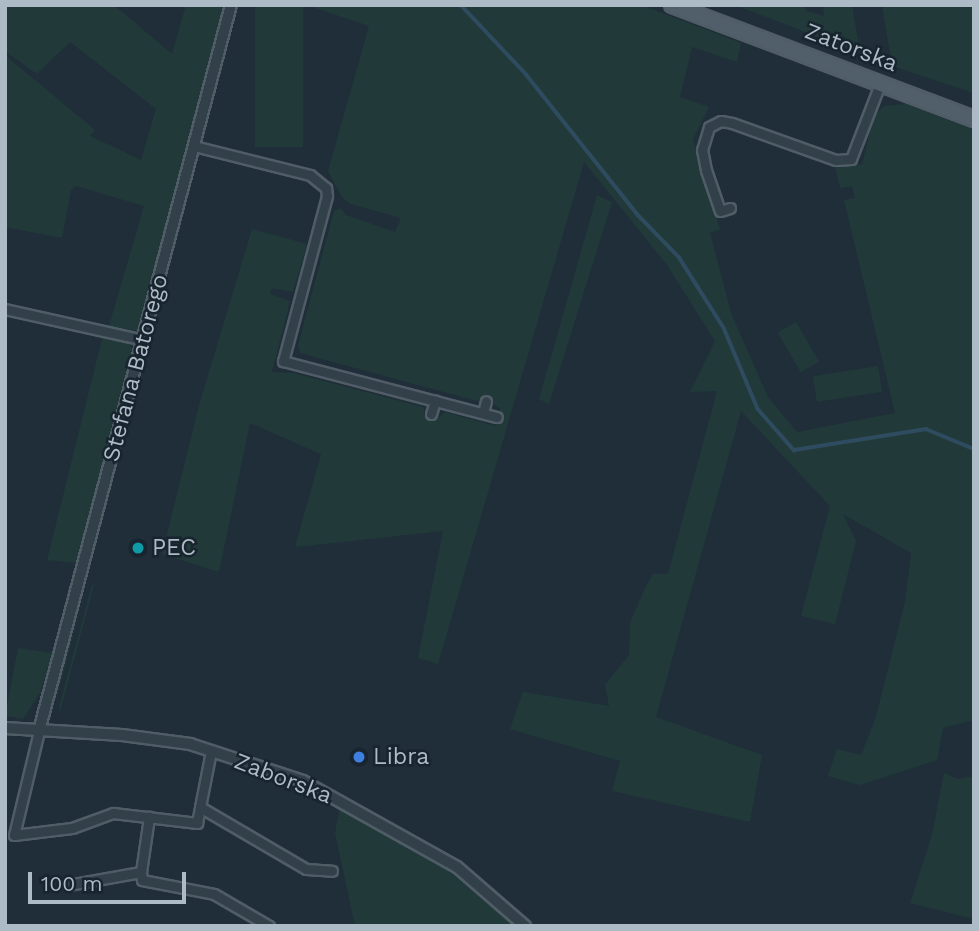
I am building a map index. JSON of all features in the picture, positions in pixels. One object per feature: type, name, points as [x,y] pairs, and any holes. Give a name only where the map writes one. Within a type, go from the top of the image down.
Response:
[{"type":"main road","name":"Zatorska","points":[[672,5],[974,119]]},
{"type":"street","name":"Stefana Batorego","points":[[39,731],[231,5]]},
{"type":"street","points":[[730,208],[720,211],[706,170],[702,150],[709,127],[721,121],[821,160],[851,159],[880,84]]},
{"type":"street","points":[[194,146],[317,177],[326,188],[327,198],[280,373]]},
{"type":"street","points":[[5,309],[144,340]]},
{"type":"street","points":[[284,361],[497,416]]},
{"type":"street","points":[[431,414],[435,401]]},
{"type":"street","points":[[483,413],[486,401]]},
{"type":"street","name":"Zaborska","points":[[5,729],[122,734],[211,751],[303,782],[376,818],[457,867],[525,926]]},
{"type":"street","points":[[39,731],[14,835],[72,828],[113,813],[197,822],[211,751]]},
{"type":"street","points":[[200,807],[306,869],[332,871]]},
{"type":"street","points":[[149,817],[142,880],[214,894],[269,926]]},
{"type":"street","points":[[68,885],[141,872]]},
{"type":"green space","points":[[5,5],[114,5],[172,54],[186,5],[226,5],[139,331],[109,326],[144,206],[76,186],[71,190],[62,238],[5,227],[5,55],[95,130],[90,136],[141,160],[156,109],[70,42],[37,74],[5,51]]},
{"type":"green space","points":[[255,5],[303,5],[303,147],[255,147]]},
{"type":"green space","points":[[306,5],[641,5],[741,43],[737,62],[692,47],[680,97],[709,107],[693,139],[720,229],[710,233],[731,313],[768,397],[797,432],[895,413],[844,200],[855,198],[852,186],[840,188],[835,167],[862,164],[874,116],[884,106],[906,104],[974,130],[974,725],[970,721],[943,728],[937,760],[860,785],[828,776],[837,749],[861,755],[875,720],[905,602],[911,553],[843,514],[856,541],[835,624],[801,616],[830,506],[741,411],[656,717],[762,755],[750,822],[612,791],[620,761],[510,729],[523,692],[609,706],[605,685],[629,655],[630,623],[645,588],[653,574],[668,574],[717,391],[690,392],[715,341],[667,265],[584,162],[438,664],[418,658],[443,531],[295,547],[321,454],[250,423],[219,572],[162,554],[199,405],[252,229],[307,244],[293,292],[272,288],[270,294],[290,301],[272,372],[293,373],[423,407],[425,415],[438,418],[445,412],[495,426],[500,408],[484,398],[477,401],[300,353],[298,345],[334,211],[341,208],[346,215],[395,232],[401,218],[351,204],[342,197],[328,171],[369,26]]},
{"type":"green space","points":[[735,5],[805,5],[806,11],[824,16],[823,5],[852,5],[860,53]]},
{"type":"green space","points":[[882,5],[974,5],[974,93],[892,66]]},
{"type":"green space","points":[[597,195],[612,202],[549,404],[539,399]]},
{"type":"green space","points":[[796,322],[819,362],[801,372],[778,332]]},
{"type":"green space","points":[[103,335],[129,341],[132,351],[76,563],[47,560]]},
{"type":"green space","points":[[878,366],[882,392],[817,402],[813,376]]},
{"type":"green space","points":[[87,584],[58,693],[56,693]]},
{"type":"green space","points":[[94,585],[60,712],[59,707]]},
{"type":"green space","points":[[18,648],[52,653],[40,693],[23,719],[5,716]]},
{"type":"green space","points":[[944,773],[958,779],[974,776],[974,919],[910,903],[932,835]]},
{"type":"green space","points":[[340,805],[432,857],[514,926],[355,926],[335,833]]},
{"type":"waterway","points":[[461,5],[526,74],[639,216],[679,257],[724,328],[758,409],[794,450],[926,429],[974,449]]},
{"type":"place","name":"PEC","points":[[138,548]]},
{"type":"place","name":"Libra","points":[[359,757]]}]
